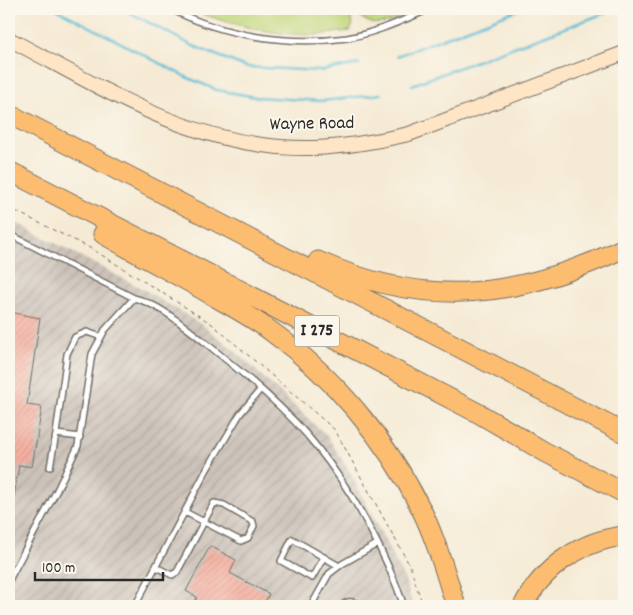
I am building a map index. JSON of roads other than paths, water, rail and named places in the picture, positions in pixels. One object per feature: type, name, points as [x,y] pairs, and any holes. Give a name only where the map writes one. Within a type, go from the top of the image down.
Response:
[{"type":"highway","points":[[9,109],[60,131],[294,250],[339,270],[381,284],[425,291],[470,292],[504,289],[538,282],[573,270],[624,248]]},
{"type":"highway","name":"I 275","points":[[9,114],[624,433]]},
{"type":"highway","name":"I 275","points":[[9,171],[478,413],[545,452],[624,493]]},
{"type":"highway","points":[[9,178],[242,312],[273,333],[333,384],[363,418],[395,462],[421,508],[456,606]]},
{"type":"highway","points":[[523,606],[529,594],[559,562],[581,548],[624,536]]},
{"type":"main road","name":"Wayne Road","points":[[9,39],[135,105],[198,132],[232,140],[295,148],[372,142],[409,134],[624,53]]},
{"type":"lane","points":[[171,9],[230,32],[294,40],[348,38],[382,28],[430,9]]},
{"type":"lane","points":[[9,234],[134,298],[143,300],[173,317],[218,353],[287,414],[317,447],[346,488],[377,544],[404,606]]},
{"type":"lane","points":[[9,580],[78,446],[92,354],[105,330],[134,298]]},
{"type":"lane","points":[[50,467],[67,354],[75,337],[87,332],[101,337]]},
{"type":"lane","points":[[135,606],[206,471],[240,414],[260,390]]},
{"type":"lane","points":[[56,434],[80,436]]},
{"type":"lane","points":[[156,567],[172,575],[177,572],[204,522],[214,503],[216,502],[253,522],[254,526],[248,538],[241,541],[204,522],[185,512]]},
{"type":"lane","points":[[324,557],[312,578],[281,561],[292,539],[324,557],[339,566]]},
{"type":"lane","points":[[311,606],[330,574],[339,566],[377,544]]},
{"type":"lane","points":[[342,606],[350,601],[361,606]]},
{"type":"waterway","points":[[56,9],[186,77],[217,90],[256,97],[322,101],[381,94]]},
{"type":"waterway","points":[[123,9],[193,46],[246,67],[321,71],[359,64]]},
{"type":"waterway","points":[[397,56],[520,9]]},
{"type":"waterway","points":[[412,85],[616,9]]}]
